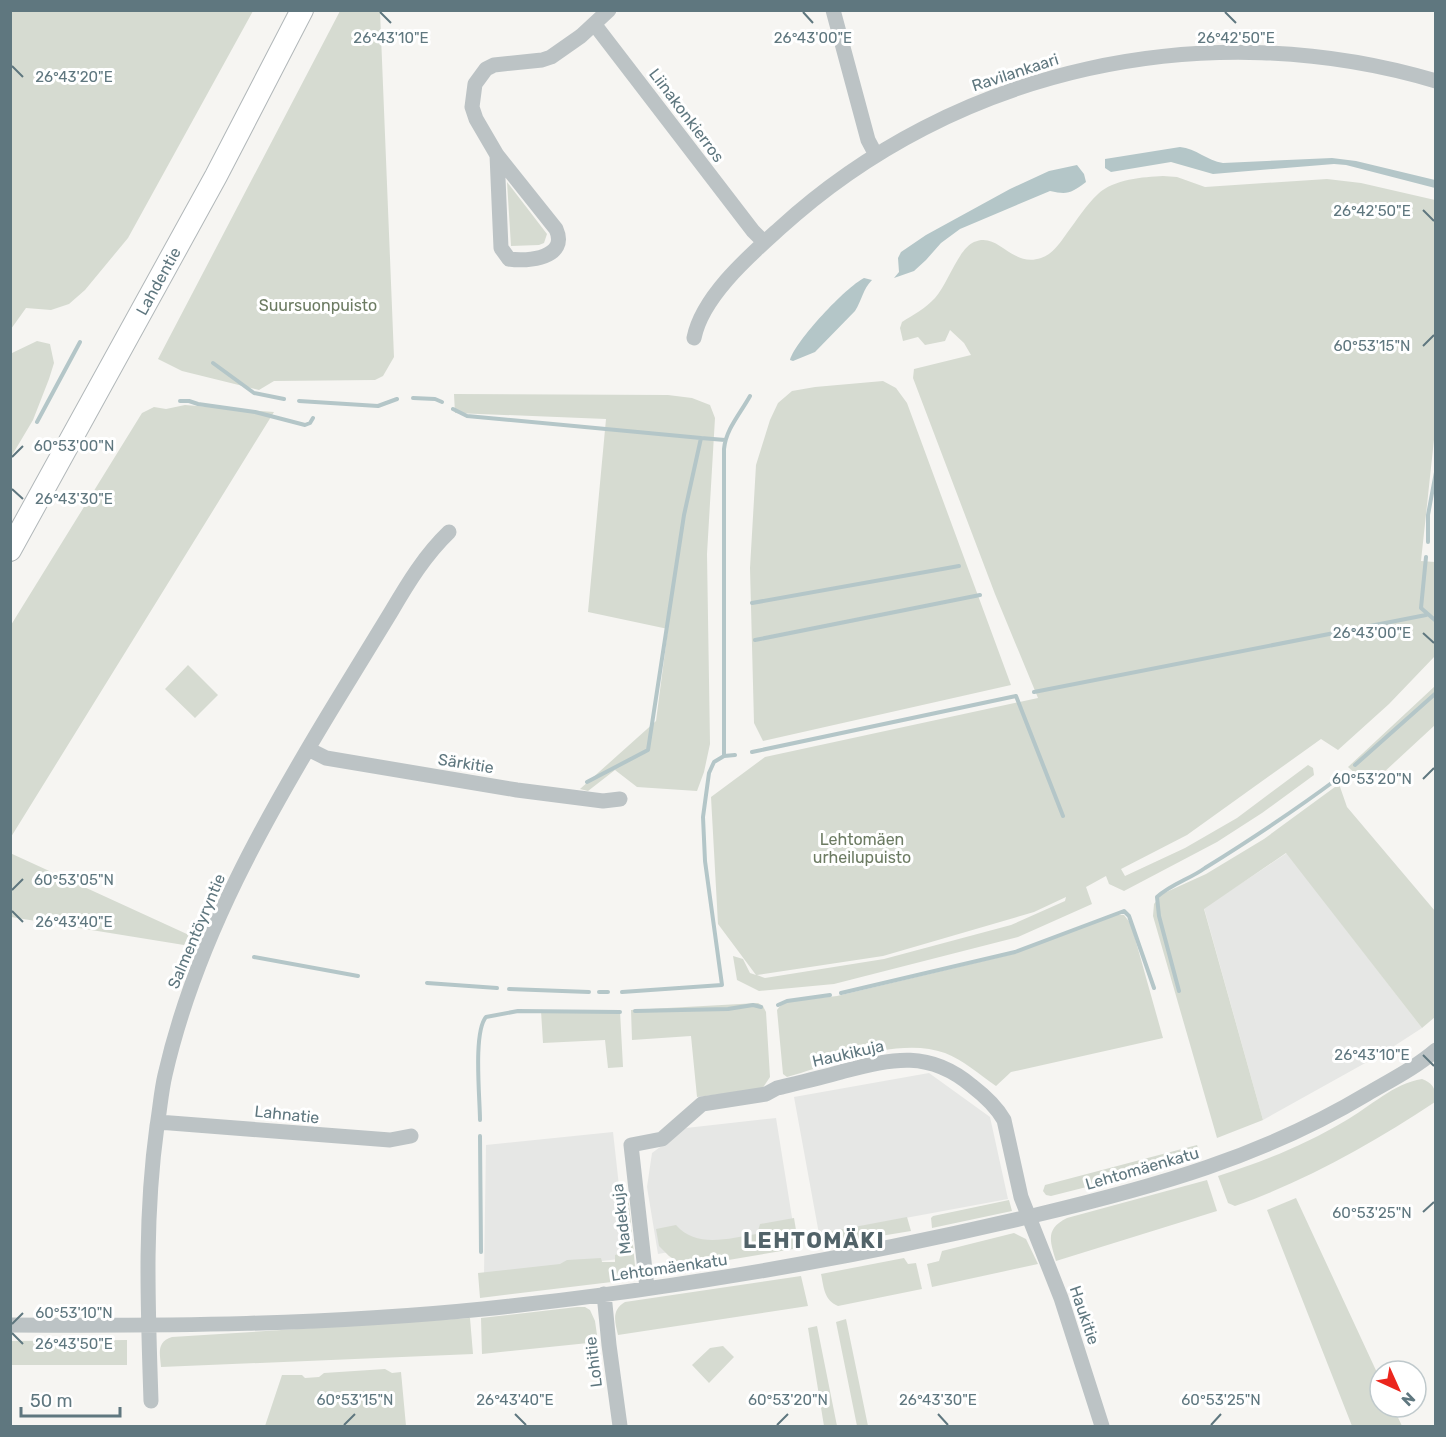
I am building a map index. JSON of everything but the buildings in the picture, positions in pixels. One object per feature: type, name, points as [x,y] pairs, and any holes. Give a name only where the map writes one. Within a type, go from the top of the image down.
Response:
[{"type":"highway","name":"Lahdentie","points":[[10,550],[216,176],[302,10]]},
{"type":"street","points":[[497,155],[501,248],[504,255],[509,259],[517,260],[542,258],[548,255],[557,242],[556,229],[497,155],[476,119],[472,107],[472,93],[486,69],[494,65],[551,57],[595,25],[609,10]]},
{"type":"street","points":[[833,10],[868,140],[876,155]]},
{"type":"street","name":"Liinakonkierros","points":[[595,25],[753,231],[764,242]]},
{"type":"street","name":"Ravilankaari","points":[[694,338],[698,322],[712,299],[764,242],[796,213],[876,155],[951,115],[1013,89],[1077,72],[1168,55],[1227,52],[1276,53],[1357,61],[1436,81]]},
{"type":"street","name":"Salmentöyryntie","points":[[151,1401],[147,1254],[150,1175],[165,1075],[196,969],[256,842],[308,749],[413,576],[434,546],[449,531]]},
{"type":"street","name":"Särkitie","points":[[308,749],[326,758],[517,790],[603,801],[620,799]]},
{"type":"street","points":[[1430,1055],[1436,1071]]},
{"type":"street","name":"Lehtomäenkatu","points":[[10,1325],[149,1326],[330,1319],[470,1310],[604,1294],[813,1263],[928,1240],[1030,1216],[1163,1182],[1218,1165],[1299,1132],[1344,1108],[1430,1055]]},
{"type":"street","name":"Haukikuja","points":[[631,1145],[662,1139],[702,1104],[766,1094],[777,1088],[878,1062],[912,1059],[936,1064],[966,1081],[998,1110],[1004,1120],[1021,1197],[1030,1216]]},
{"type":"street","name":"Lahnatie","points":[[158,1122],[390,1140],[411,1136]]},
{"type":"street","name":"Madekuja","points":[[631,1145],[647,1288]]},
{"type":"street","name":"Haukitie","points":[[1030,1216],[1065,1308],[1102,1426]]},
{"type":"street","name":"Lohitie","points":[[604,1294],[620,1426]]},
{"type":"shaded area","points":[[1180,147],[1223,163],[1332,158],[1356,161],[1435,180],[1435,188],[1346,165],[1334,164],[1213,174],[1171,162],[1111,172],[1105,168],[1105,159]]},
{"type":"shaded area","points":[[1077,165],[1084,174],[1086,182],[1077,189],[1065,193],[1050,191],[960,229],[941,243],[914,271],[894,278],[899,272],[898,258],[901,252],[926,235],[1010,189],[1049,171]]},
{"type":"shaded area","points":[[864,278],[872,280],[855,311],[815,352],[793,361],[790,360],[794,351],[822,315]]},
{"type":"shaded area","points":[[1287,853],[1422,1028],[1385,1052],[1263,1120],[1204,908]]},
{"type":"shaded area","points":[[929,1073],[990,1117],[1008,1199],[819,1234],[794,1097]]},
{"type":"shaded area","points":[[776,1118],[794,1230],[658,1254],[647,1187],[652,1153],[686,1128]]},
{"type":"shaded area","points":[[613,1132],[627,1258],[484,1275],[486,1145]]},
{"type":"green space","points":[[11,10],[253,11],[128,238],[85,290],[69,304],[51,310],[26,308],[11,329]]},
{"type":"green space","name":"Suursuonpuisto","points":[[340,11],[380,11],[394,357],[383,376],[375,380],[274,381],[259,390],[182,371],[158,359]]},
{"type":"green space","name":"Lehtomäen urheilupuisto","points":[[1163,176],[1177,177],[1205,187],[1327,179],[1361,183],[1435,200],[1436,421],[1421,561],[1435,562],[1435,656],[1389,704],[1338,750],[1321,739],[1187,835],[1121,869],[1125,876],[1185,848],[1237,818],[1308,765],[1313,768],[1314,775],[1217,842],[1124,891],[1109,884],[1106,876],[1086,887],[1092,904],[1018,937],[834,984],[759,991],[737,980],[733,956],[743,959],[750,973],[756,975],[718,924],[711,797],[765,757],[1038,698],[995,594],[913,378],[914,369],[971,355],[964,343],[950,330],[945,341],[925,345],[918,337],[903,341],[900,328],[902,322],[935,298],[958,259],[974,242],[991,241],[1021,258],[1031,260],[1041,258],[1056,248],[1090,203],[1105,189],[1129,180]],"holes":[[[1066,897],[1065,901],[1011,925],[884,959],[765,978],[757,975],[883,956],[1034,912]]]},
{"type":"green space","points":[[507,182],[547,234],[544,243],[511,246]]},
{"type":"green space","points":[[37,341],[50,344],[54,363],[33,420],[11,457],[11,350],[12,353]]},
{"type":"green space","points":[[883,381],[896,388],[907,403],[1011,685],[763,741],[754,723],[750,568],[756,465],[770,420],[778,403],[792,391]]},
{"type":"green space","points":[[454,394],[668,395],[692,398],[710,405],[715,418],[707,554],[710,744],[697,791],[637,787],[615,770],[588,791],[580,789],[656,721],[668,629],[588,612],[606,419],[455,413]]},
{"type":"green space","points":[[185,405],[274,412],[11,837],[11,625],[142,413],[154,407],[166,409]]},
{"type":"green space","points":[[188,665],[218,695],[195,718],[165,689]]},
{"type":"green space","points":[[1435,686],[1435,725],[1369,786],[1348,767]]},
{"type":"green space","points":[[1339,784],[1347,807],[1435,911],[1435,1017],[1422,1028],[1286,853],[1204,909],[1263,1120],[1217,1138],[1153,916],[1154,904],[1162,894],[1206,874],[1264,839]]},
{"type":"green space","points":[[10,853],[189,935],[184,945],[11,917]]},
{"type":"green space","points":[[1112,914],[1124,915],[1131,924],[1163,1038],[1011,1072],[996,1086],[952,1056],[927,1049],[887,1050],[845,1059],[787,1077],[783,1074],[777,1010],[783,1002],[837,996],[1013,954]]},
{"type":"green space","points":[[758,1003],[766,1012],[770,1077],[762,1089],[697,1097],[691,1036],[632,1040],[631,1010]]},
{"type":"green space","points":[[541,1011],[620,1011],[623,1067],[608,1068],[605,1040],[543,1043]]},
{"type":"green space","points":[[1422,1079],[1433,1088],[1435,1102],[1412,1117],[1313,1173],[1235,1206],[1228,1203],[1218,1176],[1299,1145],[1330,1130],[1392,1090]]},
{"type":"green space","points":[[1197,1145],[1200,1154],[1134,1175],[1051,1196],[1046,1195],[1043,1191],[1045,1185]]},
{"type":"green space","points":[[1207,1180],[1217,1211],[1056,1261],[1051,1242],[1052,1231],[1067,1218]]},
{"type":"green space","points":[[618,1194],[624,1194],[629,1204],[635,1266],[628,1277],[620,1281],[480,1298],[478,1273],[560,1264],[567,1260],[601,1258],[602,1262],[615,1262],[615,1255],[622,1253]]},
{"type":"green space","points":[[1296,1198],[1371,1359],[1368,1359],[1368,1419],[1399,1419],[1402,1426],[1352,1426],[1267,1210]]},
{"type":"green space","points":[[1009,1200],[1012,1211],[932,1228],[931,1218],[933,1216]]},
{"type":"green space","points":[[907,1217],[911,1231],[820,1246],[817,1234]]},
{"type":"green space","points":[[794,1218],[799,1248],[699,1265],[681,1264],[669,1256],[659,1246],[656,1229],[676,1225],[694,1237],[714,1240],[757,1234],[760,1224]]},
{"type":"green space","points":[[1014,1233],[1026,1239],[1038,1264],[932,1287],[927,1264],[939,1261],[942,1251]]},
{"type":"green space","points":[[904,1258],[908,1264],[916,1263],[922,1289],[838,1306],[825,1293],[821,1274]]},
{"type":"green space","points":[[801,1276],[808,1306],[618,1335],[616,1313],[625,1302]]},
{"type":"green space","points":[[577,1307],[590,1310],[595,1321],[598,1342],[482,1354],[481,1318]]},
{"type":"green space","points":[[470,1318],[473,1354],[161,1367],[161,1345],[172,1337]]},
{"type":"green space","points":[[846,1319],[868,1426],[857,1426],[836,1322]]},
{"type":"green space","points":[[817,1326],[837,1426],[824,1426],[808,1328]]},
{"type":"green space","points":[[127,1340],[127,1365],[11,1365],[11,1341]]},
{"type":"green space","points":[[723,1346],[734,1357],[709,1383],[692,1365],[710,1348]]},
{"type":"green space","points":[[385,1369],[392,1373],[401,1372],[406,1426],[265,1426],[282,1375],[302,1375],[305,1378],[319,1377],[324,1373]]},
{"type":"waterway","points":[[37,422],[80,342]]},
{"type":"waterway","points":[[213,363],[254,393],[284,399]]},
{"type":"waterway","points":[[724,756],[724,449],[730,428],[750,396]]},
{"type":"waterway","points":[[413,398],[435,399],[442,402]]},
{"type":"waterway","points":[[299,401],[378,406],[397,399]]},
{"type":"waterway","points":[[180,401],[255,412],[305,425],[313,418]]},
{"type":"waterway","points":[[453,409],[467,416],[701,438]]},
{"type":"waterway","points":[[587,782],[648,750],[684,515],[701,438],[725,440]]},
{"type":"waterway","points":[[1428,542],[1428,515],[1436,472]]},
{"type":"waterway","points":[[1426,557],[1421,608],[1436,621]]},
{"type":"waterway","points":[[752,603],[959,566]]},
{"type":"waterway","points":[[755,640],[980,595]]},
{"type":"waterway","points":[[1034,692],[1426,615]]},
{"type":"waterway","points":[[1355,765],[1436,693]]},
{"type":"waterway","points":[[752,752],[1016,696],[1063,816]]},
{"type":"waterway","points":[[622,992],[722,985],[705,861],[703,817],[709,773],[714,762],[724,756],[735,755]]},
{"type":"waterway","points":[[1179,991],[1159,916],[1157,897],[1255,836],[1337,779]]},
{"type":"waterway","points":[[841,993],[1015,952],[1124,911],[1129,916],[1154,988]]},
{"type":"waterway","points":[[254,957],[358,976]]},
{"type":"waterway","points":[[427,983],[497,988]]},
{"type":"waterway","points":[[509,989],[589,992]]},
{"type":"waterway","points":[[599,992],[608,992]]},
{"type":"waterway","points":[[778,1005],[787,1001],[830,995]]},
{"type":"waterway","points":[[635,1011],[728,1009],[753,1005],[761,1007]]},
{"type":"waterway","points":[[480,1120],[478,1051],[482,1025],[486,1017],[518,1011],[620,1012]]},
{"type":"waterway","points":[[480,1136],[481,1252]]},
{"type":"district","name":"LEHTOMÄKI","points":[[814,1240]]}]
